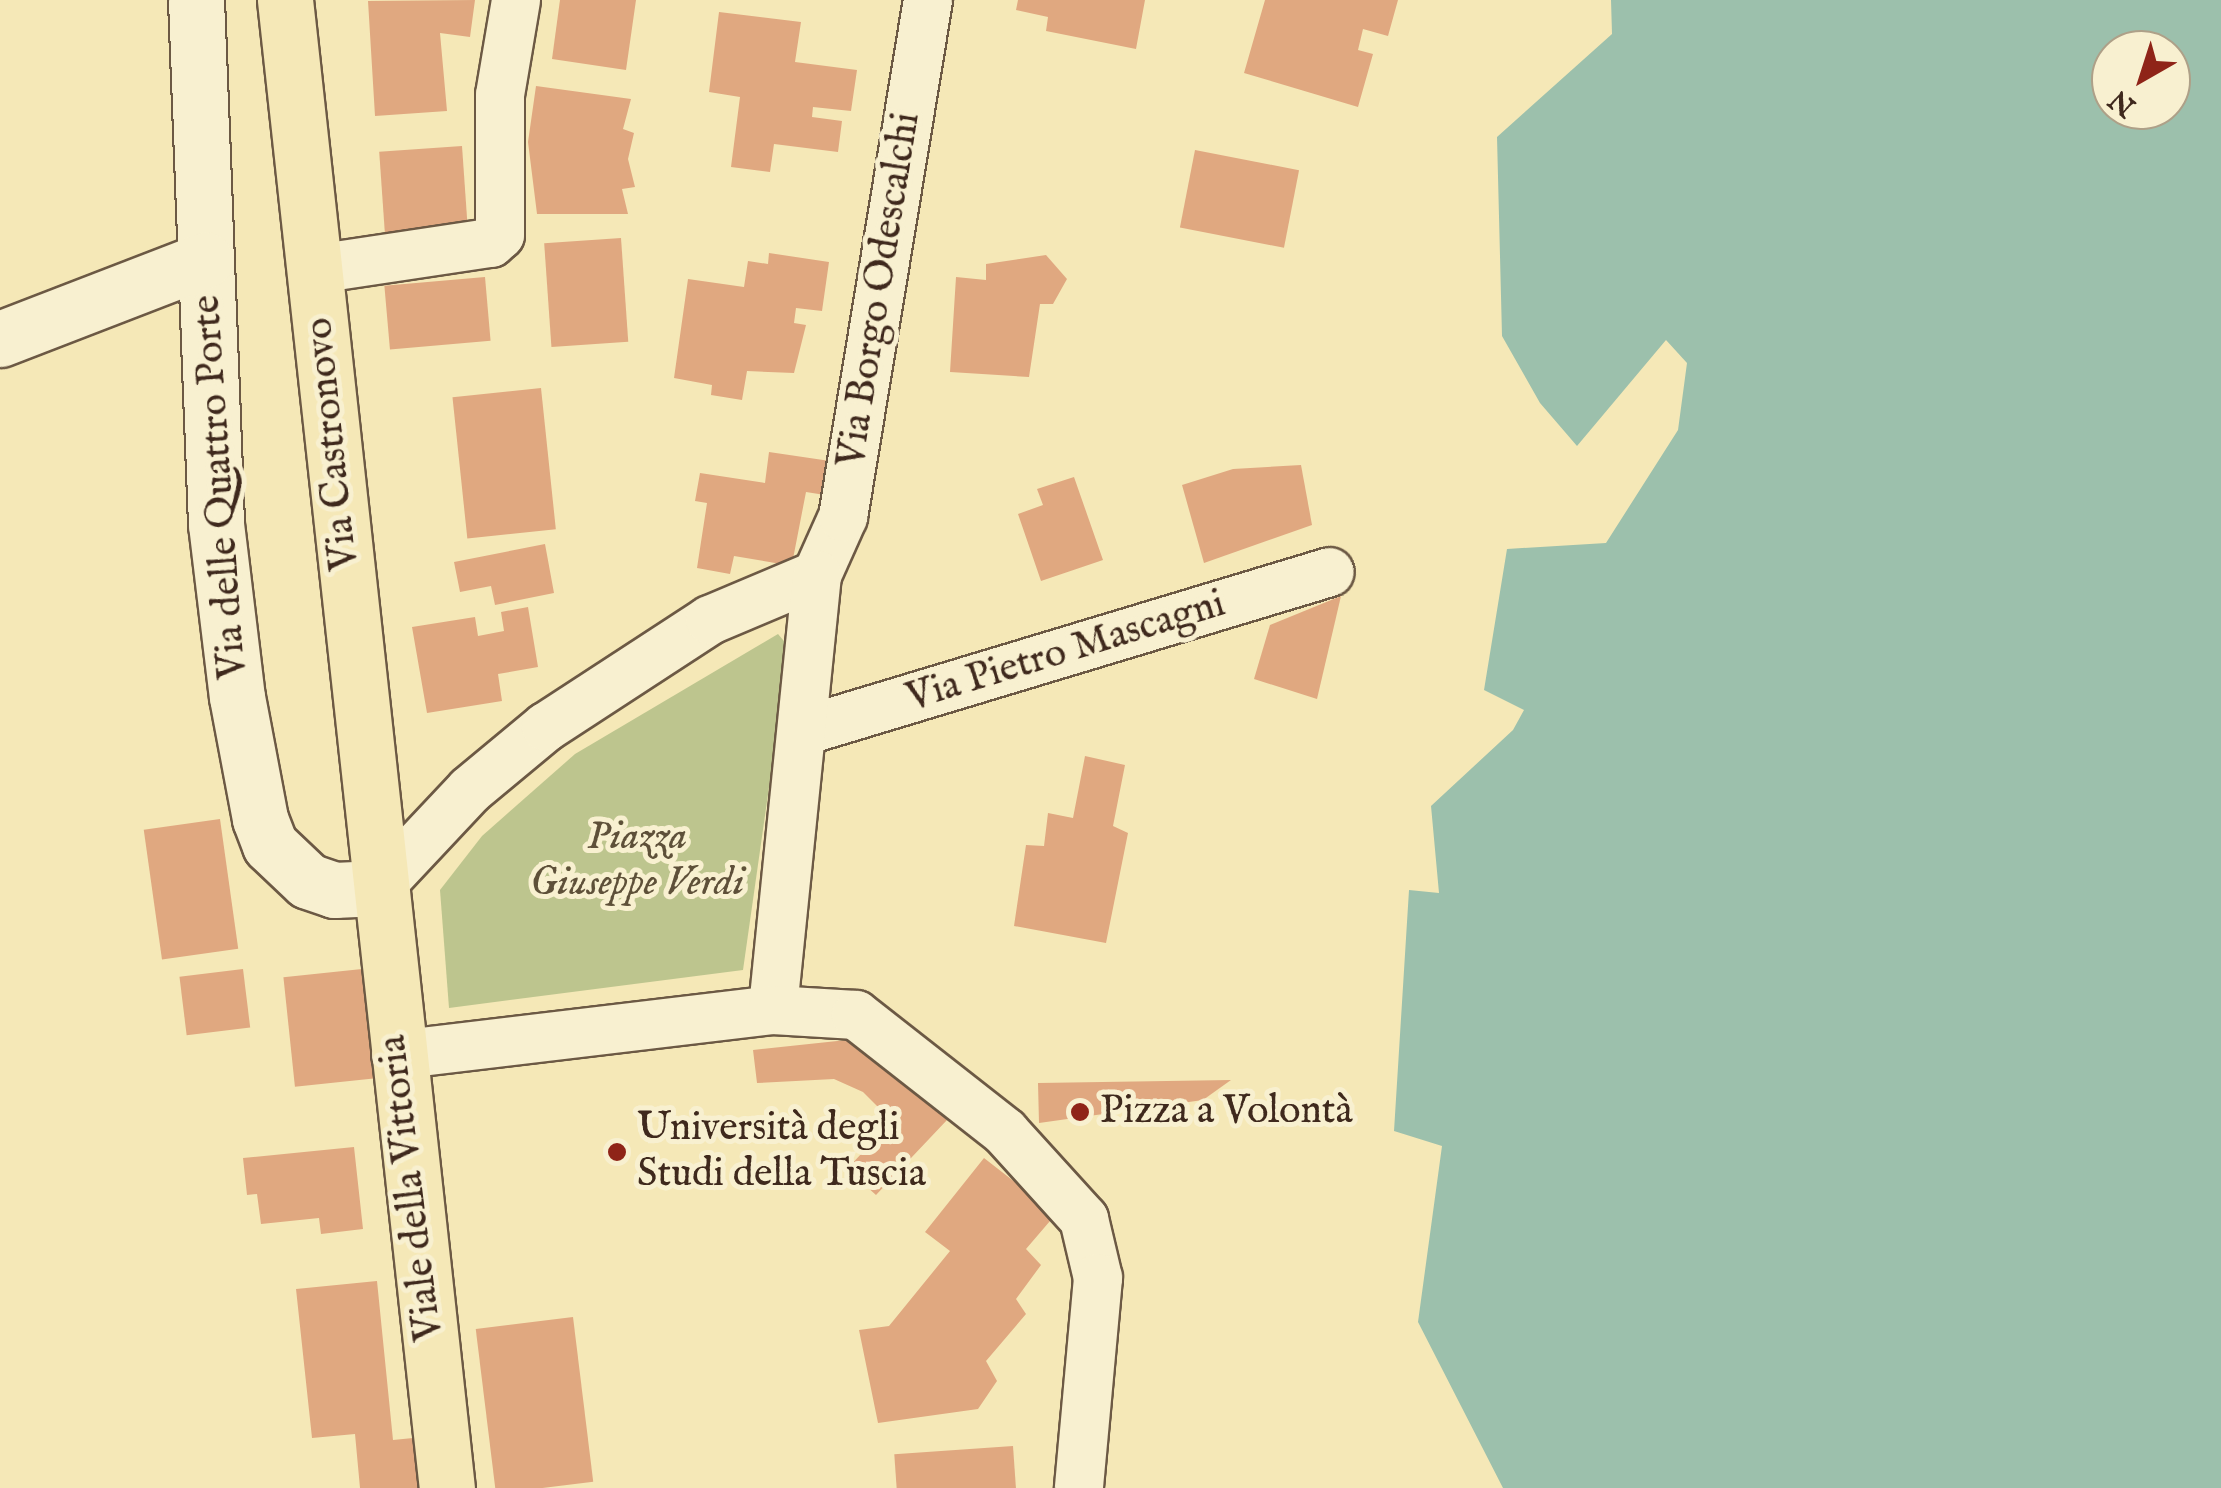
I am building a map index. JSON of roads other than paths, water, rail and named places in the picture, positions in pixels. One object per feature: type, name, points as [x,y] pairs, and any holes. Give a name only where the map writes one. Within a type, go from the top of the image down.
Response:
[{"type":"main road","name":"Via delle Quattro Porte","points":[[196,0],[220,570],[260,819],[270,845],[308,881],[334,890],[378,888]]},
{"type":"main road","name":"Via Castronovo","points":[[285,0],[378,888]]},
{"type":"main road","points":[[0,339],[205,260]]},
{"type":"main road","name":"Viale della Vittoria","points":[[378,888],[447,1488]]},
{"type":"street","points":[[316,269],[492,243],[500,235],[500,94],[516,0]]},
{"type":"street","name":"Via Borgo Odescalchi","points":[[816,575],[843,517],[928,0]]},
{"type":"street","name":"Via Pietro Mascagni","points":[[803,731],[1330,572]]},
{"type":"street","points":[[378,888],[442,817],[546,727],[710,620],[816,575],[773,1010]]},
{"type":"street","points":[[396,1056],[773,1010],[856,1014],[1005,1132],[1084,1220],[1098,1278],[1079,1488]]},
{"type":"place","name":"Pizza a Volontà","points":[[1080,1112]]},
{"type":"place","name":"Università degli Studi della Tuscia","points":[[617,1152]]},
{"type":"park label","name":"Piazza Giuseppe Verdi","points":[[637,861]]}]
